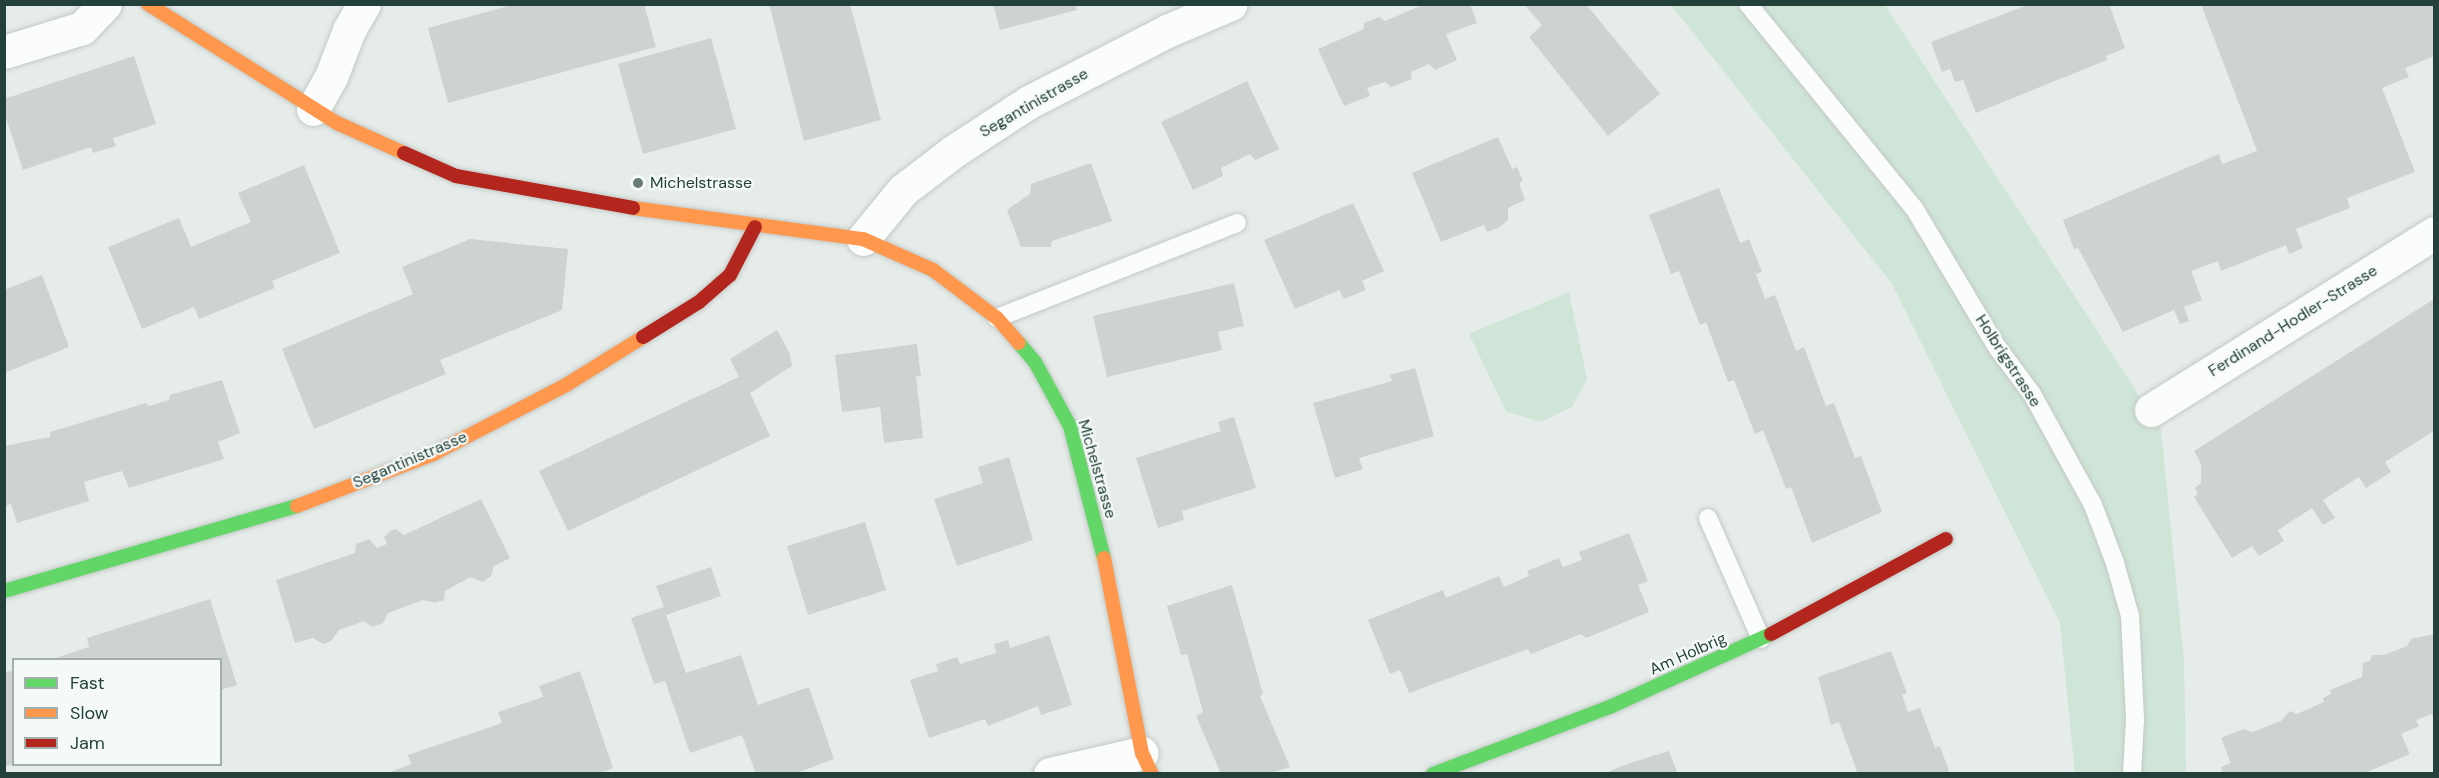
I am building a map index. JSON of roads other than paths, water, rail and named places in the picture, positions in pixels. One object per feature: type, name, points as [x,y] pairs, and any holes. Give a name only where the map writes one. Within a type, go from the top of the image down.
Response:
[{"type":"street","points":[[4,52],[82,28],[105,4]]},
{"type":"street","name":"Michelstrasse","points":[[148,4],[314,109],[456,176],[755,227],[863,239],[933,270],[998,318],[1035,362],[1070,426],[1103,554],[1147,763]]},
{"type":"street","points":[[314,109],[331,77],[349,30],[364,4]]},
{"type":"street","name":"Segantinistrasse","points":[[863,239],[903,190],[1029,102],[1167,31],[1231,4]]},
{"type":"street","name":"Segantinistrasse","points":[[4,591],[269,516],[433,454],[566,385],[699,302],[730,275],[755,227]]},
{"type":"street","name":"Ferdinand-Hodler-Strasse","points":[[2151,410],[2434,233]]},
{"type":"street","name":"Am Holbrig","points":[[1433,774],[1612,706],[1761,639],[1946,539]]},
{"type":"street","points":[[1050,774],[1147,763]]},
{"type":"lane","name":"Holbrigstrasse","points":[[1749,4],[1914,208],[1997,347],[2032,394],[2092,505],[2115,563],[2130,616],[2135,719],[2132,774]]},
{"type":"lane","points":[[998,318],[1237,223]]},
{"type":"lane","points":[[1708,518],[1761,639]]},
{"type":"place","name":"Michelstrasse","points":[[638,183]]}]
